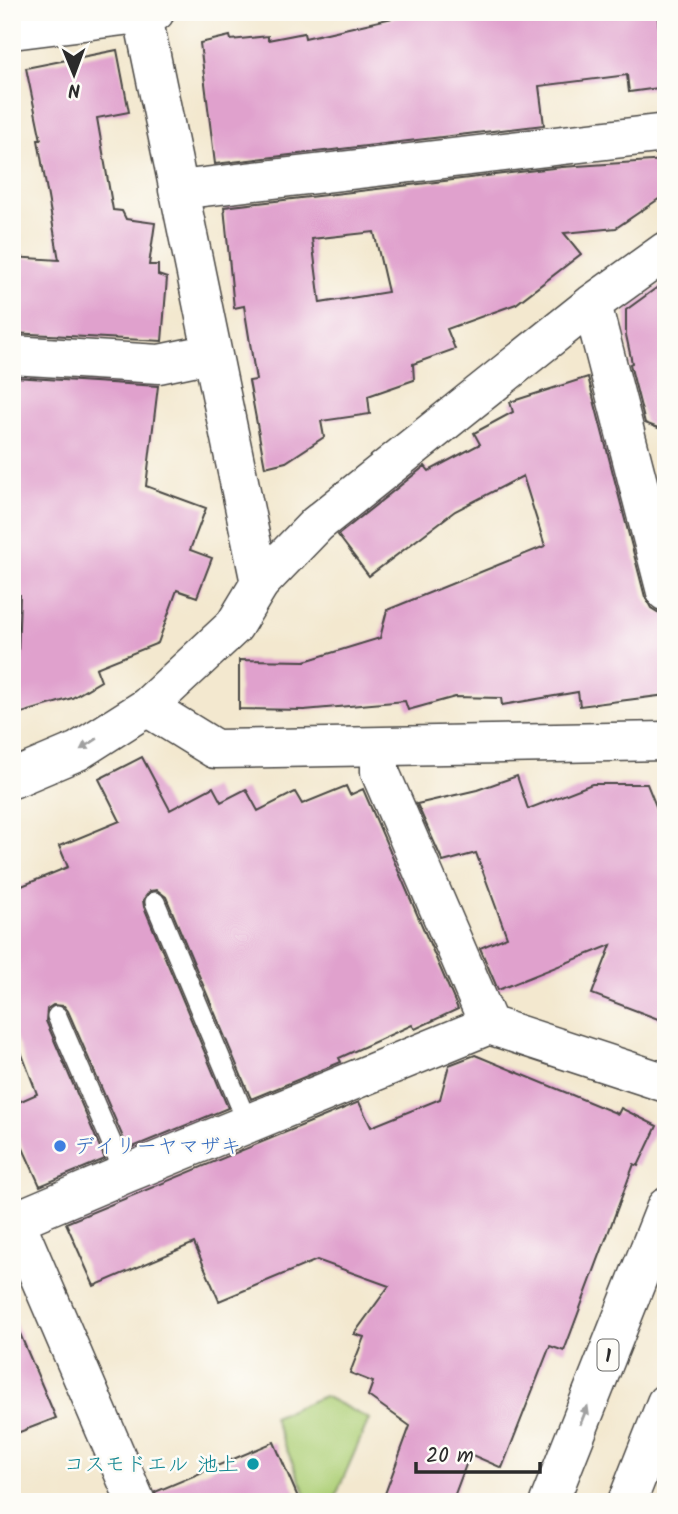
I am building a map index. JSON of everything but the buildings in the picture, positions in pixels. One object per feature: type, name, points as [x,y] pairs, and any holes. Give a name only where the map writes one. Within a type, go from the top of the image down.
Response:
[{"type":"main road","points":[[12,30],[146,13],[178,190],[260,583]]},
{"type":"main road","points":[[178,190],[666,133]]},
{"type":"main road","points":[[12,779],[78,751],[147,707],[234,626],[260,583],[317,524],[592,304],[666,251]]},
{"type":"main road","points":[[592,304],[666,592]]},
{"type":"main road","points":[[12,355],[159,364],[211,353]]},
{"type":"main road","points":[[147,707],[215,749],[666,741]]},
{"type":"main road","points":[[380,748],[380,772],[489,1026]]},
{"type":"main road","points":[[136,1502],[14,1219],[489,1026],[666,1083]]},
{"type":"main road","name":"1","points":[[550,1502],[666,1208]]},
{"type":"main road","points":[[627,1502],[666,1403]]},
{"type":"lane","points":[[155,902],[248,1124]]},
{"type":"lane","points":[[57,1016],[125,1174]]},
{"type":"green space","points":[[324,1396],[369,1419],[333,1502],[309,1502],[273,1417]]},
{"type":"place","name":"デイリーヤマザキ","points":[[60,1146]]},
{"type":"place","name":"コスモドエル 池上","points":[[253,1464]]}]
